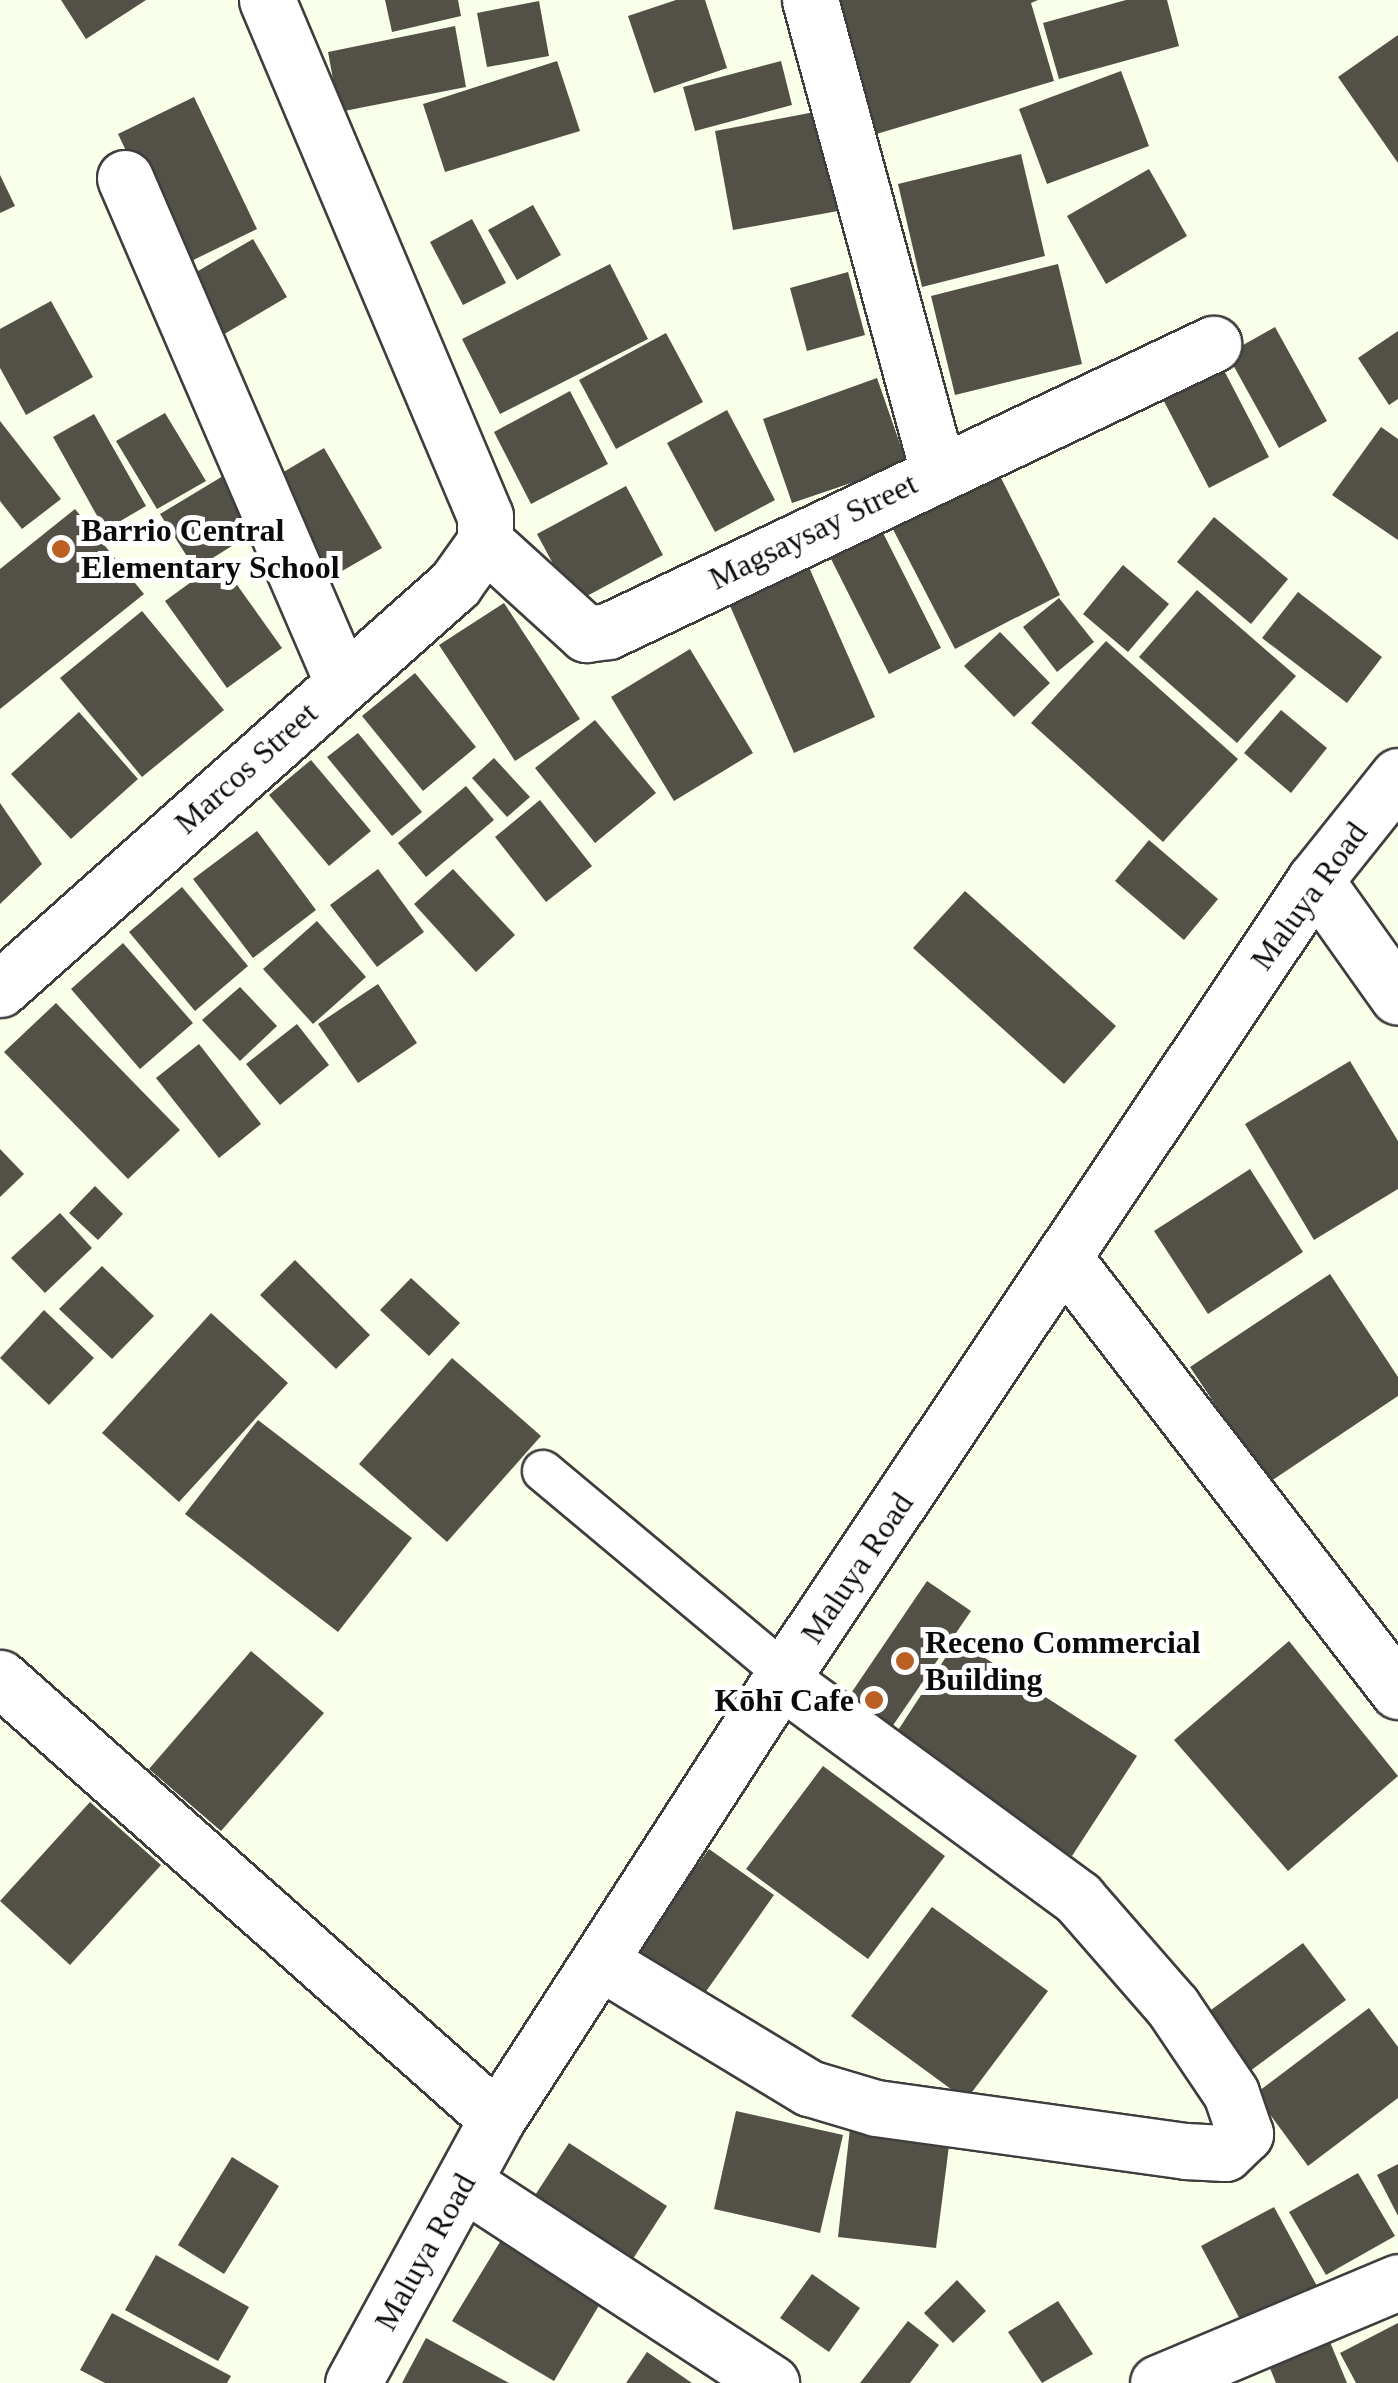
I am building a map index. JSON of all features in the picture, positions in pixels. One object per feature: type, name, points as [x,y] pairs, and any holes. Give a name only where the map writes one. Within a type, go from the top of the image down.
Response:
[{"type":"street","points":[[267,0],[485,516],[486,542]]},
{"type":"street","name":"Magsaysay Street","points":[[486,542],[586,634],[608,631],[938,470],[810,0]]},
{"type":"street","points":[[125,178],[342,682]]},
{"type":"street","points":[[938,470],[1212,344]]},
{"type":"street","name":"Marcos Street","points":[[0,989],[455,584],[486,542]]},
{"type":"street","name":"Maluya Road","points":[[353,2383],[497,2119],[604,1964],[783,1677],[1316,880],[1398,776]]},
{"type":"street","points":[[1316,880],[1398,997]]},
{"type":"street","points":[[1064,1258],[1398,1691]]},
{"type":"street","points":[[604,1964],[809,2088],[876,2108],[1224,2154],[1245,2134],[1231,2092],[1173,2007],[1078,1898],[783,1677]]},
{"type":"street","points":[[0,1678],[497,2119]]},
{"type":"street","points":[[464,2182],[771,2383]]},
{"type":"street","points":[[1158,2383],[1398,2282]]},
{"type":"lane","points":[[543,1471],[783,1677]]},
{"type":"building","points":[[61,0],[146,0],[86,39]]},
{"type":"building","points":[[385,0],[458,0],[461,16],[392,32]]},
{"type":"building","points":[[676,0],[705,0],[727,68],[654,93],[628,16]]},
{"type":"building","points":[[833,0],[1038,0],[1031,3],[1054,81],[873,135]]},
{"type":"building","points":[[1126,0],[1167,0],[1179,46],[1059,79],[1043,23]]},
{"type":"building","points":[[539,1],[549,56],[487,67],[477,13]]},
{"type":"building","points":[[455,26],[466,87],[339,112],[328,52]]},
{"type":"building","points":[[1398,35],[1398,163],[1338,77]]},
{"type":"building","points":[[557,61],[580,131],[445,172],[423,104]]},
{"type":"building","points":[[781,61],[792,105],[695,131],[683,87]]},
{"type":"building","points":[[1121,71],[1149,146],[1047,184],[1019,109]]},
{"type":"building","points":[[194,97],[257,229],[181,266],[118,134]]},
{"type":"building","points":[[820,111],[838,211],[733,230],[715,131]]},
{"type":"building","points":[[1021,154],[1045,256],[922,287],[898,184]]},
{"type":"building","points":[[1149,169],[1187,236],[1106,284],[1067,216]]},
{"type":"building","points":[[0,175],[15,206],[0,213]]},
{"type":"building","points":[[533,205],[561,255],[517,280],[488,230]]},
{"type":"building","points":[[472,219],[506,283],[463,305],[430,242]]},
{"type":"building","points":[[253,239],[287,297],[221,336],[186,278]]},
{"type":"building","points":[[610,264],[648,339],[500,414],[462,339]]},
{"type":"building","points":[[1058,264],[1082,364],[955,395],[931,296]]},
{"type":"building","points":[[848,272],[865,335],[807,351],[790,288]]},
{"type":"building","points":[[51,301],[93,377],[26,415],[0,368],[0,329]]},
{"type":"building","points":[[1275,327],[1327,421],[1279,448],[1227,354]]},
{"type":"building","points":[[1398,331],[1398,399],[1389,405],[1358,358]]},
{"type":"building","points":[[666,333],[703,402],[616,449],[579,380]]},
{"type":"building","points":[[1215,353],[1269,457],[1209,488],[1155,384]]},
{"type":"building","points":[[877,378],[907,464],[792,503],[763,419]]},
{"type":"building","points":[[570,391],[608,464],[531,504],[494,432]]},
{"type":"building","points":[[727,410],[775,500],[715,532],[667,443]]},
{"type":"building","points":[[165,413],[206,481],[157,509],[116,441]]},
{"type":"building","points":[[94,414],[146,506],[105,530],[53,437]]},
{"type":"building","points":[[0,421],[61,499],[22,529],[0,501]]},
{"type":"building","points":[[1381,427],[1398,439],[1398,540],[1332,495]]},
{"type":"building","points":[[324,448],[382,548],[323,582],[265,483]]},
{"type":"building","points":[[990,456],[1060,595],[955,649],[883,510]]},
{"type":"building","points":[[233,470],[267,524],[195,569],[160,514]]},
{"type":"building","points":[[626,486],[663,555],[574,603],[537,534]]},
{"type":"building","points":[[75,509],[144,594],[0,709],[0,569]]},
{"type":"building","points":[[875,517],[941,648],[889,674],[823,543]]},
{"type":"building","points":[[1214,517],[1288,579],[1251,624],[1177,562]]},
{"type":"building","points":[[804,556],[875,717],[794,753],[724,592]]},
{"type":"building","points":[[220,561],[282,648],[227,688],[165,601]]},
{"type":"building","points":[[1123,565],[1169,604],[1128,652],[1083,614]]},
{"type":"building","points":[[1197,590],[1296,676],[1237,743],[1139,657]]},
{"type":"building","points":[[1298,592],[1382,657],[1347,703],[1262,638]]},
{"type":"building","points":[[1059,598],[1094,642],[1057,672],[1023,627]]},
{"type":"building","points":[[504,603],[580,719],[515,761],[439,645]]},
{"type":"building","points":[[142,611],[224,710],[142,777],[60,678]]},
{"type":"building","points":[[1000,632],[1050,683],[1014,717],[964,666]]},
{"type":"building","points":[[1106,641],[1238,759],[1163,842],[1031,723]]},
{"type":"building","points":[[690,649],[753,753],[674,801],[611,697]]},
{"type":"building","points":[[415,673],[476,747],[423,791],[362,716]]},
{"type":"building","points":[[1281,710],[1327,748],[1291,793],[1244,753]]},
{"type":"building","points":[[79,712],[138,779],[71,839],[11,774]]},
{"type":"building","points":[[595,720],[656,793],[595,843],[535,768]]},
{"type":"building","points":[[358,733],[422,812],[392,836],[327,757]]},
{"type":"building","points":[[494,758],[530,797],[507,817],[472,778]]},
{"type":"building","points":[[311,760],[371,831],[329,866],[269,795]]},
{"type":"building","points":[[466,786],[494,820],[426,877],[398,843]]},
{"type":"building","points":[[540,800],[592,866],[546,902],[495,837]]},
{"type":"building","points":[[0,803],[42,864],[0,904]]},
{"type":"building","points":[[257,831],[316,910],[253,958],[193,879]]},
{"type":"building","points":[[1149,840],[1218,899],[1184,940],[1115,881]]},
{"type":"building","points":[[378,869],[424,932],[377,967],[330,905]]},
{"type":"building","points":[[453,869],[515,935],[476,972],[414,904]]},
{"type":"building","points":[[182,887],[248,966],[195,1011],[129,932]]},
{"type":"building","points":[[965,891],[1116,1026],[1064,1084],[913,948]]},
{"type":"building","points":[[317,921],[366,977],[313,1024],[263,969]]},
{"type":"building","points":[[123,943],[193,1023],[140,1069],[71,989]]},
{"type":"building","points":[[378,984],[417,1043],[358,1083],[318,1024]]},
{"type":"building","points":[[240,987],[277,1026],[240,1061],[202,1020]]},
{"type":"building","points":[[56,1003],[180,1130],[128,1179],[4,1052]]},
{"type":"building","points":[[297,1024],[329,1065],[280,1105],[246,1064]]},
{"type":"building","points":[[199,1044],[261,1124],[219,1158],[156,1078]]},
{"type":"building","points":[[1350,1061],[1398,1141],[1398,1189],[1314,1240],[1245,1124]]},
{"type":"building","points":[[0,1149],[24,1174],[0,1197]]},
{"type":"building","points":[[1250,1169],[1303,1252],[1208,1314],[1154,1231]]},
{"type":"building","points":[[95,1186],[123,1214],[98,1240],[69,1213]]},
{"type":"building","points":[[60,1213],[92,1248],[45,1293],[11,1258]]},
{"type":"building","points":[[295,1260],[370,1335],[336,1369],[260,1295]]},
{"type":"building","points":[[102,1266],[154,1316],[112,1359],[59,1309]]},
{"type":"building","points":[[1330,1274],[1398,1377],[1398,1396],[1268,1483],[1190,1367]]},
{"type":"building","points":[[411,1278],[460,1323],[429,1356],[380,1310]]},
{"type":"building","points":[[44,1310],[94,1358],[49,1405],[0,1358]]},
{"type":"building","points":[[211,1313],[288,1383],[179,1502],[102,1433]]},
{"type":"building","points":[[452,1358],[541,1436],[447,1542],[359,1464]]},
{"type":"building","points":[[258,1420],[412,1538],[338,1632],[185,1514]]},
{"type":"building","name":"Receno Commercial Building","points":[[927,1581],[971,1611],[883,1740],[839,1711]]},
{"type":"building","points":[[957,1640],[1137,1756],[1072,1856],[891,1741]]},
{"type":"building","points":[[1289,1641],[1398,1776],[1288,1871],[1174,1740]]},
{"type":"building","points":[[251,1651],[324,1713],[221,1831],[149,1769]]},
{"type":"building","points":[[823,1766],[945,1856],[868,1959],[746,1869]]},
{"type":"building","points":[[90,1802],[161,1865],[70,1965],[0,1901]]},
{"type":"building","points":[[709,1849],[774,1895],[700,2000],[635,1954]]},
{"type":"building","points":[[932,1907],[1048,1991],[966,2100],[851,2016]]},
{"type":"building","points":[[1303,1943],[1346,2000],[1246,2074],[1204,2015]]},
{"type":"building","points":[[1369,2008],[1398,2047],[1398,2098],[1308,2166],[1255,2094]]},
{"type":"building","points":[[736,2111],[843,2135],[820,2233],[714,2209]]},
{"type":"building","points":[[851,2119],[951,2130],[936,2248],[838,2237]]},
{"type":"building","points":[[569,2143],[667,2206],[629,2265],[530,2203]]},
{"type":"building","points":[[232,2157],[279,2186],[224,2274],[178,2245]]},
{"type":"building","points":[[1398,2164],[1398,2216],[1377,2175]]},
{"type":"building","points":[[1358,2173],[1395,2236],[1326,2275],[1289,2212]]},
{"type":"building","points":[[1274,2207],[1317,2286],[1243,2325],[1201,2246]]},
{"type":"building","points":[[503,2237],[604,2297],[554,2381],[452,2321]]},
{"type":"building","points":[[156,2255],[249,2307],[218,2361],[125,2310]]},
{"type":"building","points":[[812,2274],[860,2308],[829,2352],[780,2318]]},
{"type":"building","points":[[957,2280],[986,2311],[953,2343],[924,2313]]},
{"type":"building","points":[[1058,2301],[1093,2354],[1042,2383],[1008,2332]]},
{"type":"building","points":[[112,2313],[231,2376],[227,2383],[105,2383],[80,2370]]},
{"type":"building","points":[[908,2321],[939,2345],[910,2383],[860,2383]]},
{"type":"building","points":[[1398,2323],[1398,2383],[1356,2383],[1340,2353]]},
{"type":"building","points":[[1325,2330],[1347,2383],[1276,2383],[1265,2356]]},
{"type":"building","points":[[426,2338],[509,2383],[402,2383]]},
{"type":"building","points":[[647,2352],[692,2383],[626,2383]]},
{"type":"place","name":"Barrio Central Elementary School","points":[[61,549]]},
{"type":"place","name":"Receno Commercial Building","points":[[905,1661]]},
{"type":"place","name":"Kōhī Cafe","points":[[874,1700]]}]
